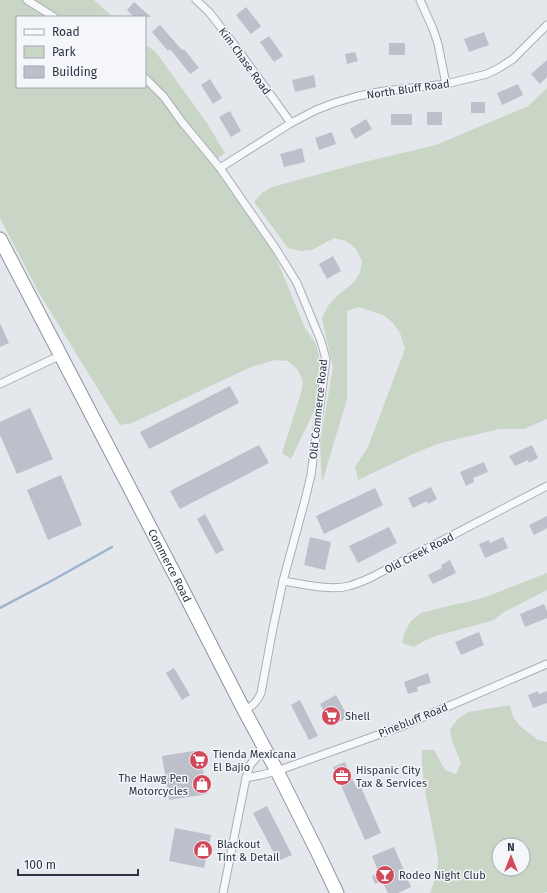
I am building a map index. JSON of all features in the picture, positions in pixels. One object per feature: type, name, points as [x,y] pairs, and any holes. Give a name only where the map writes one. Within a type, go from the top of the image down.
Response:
[{"type":"highway","name":"Commerce Road","points":[[0,239],[277,771],[337,893]]},
{"type":"street","points":[[27,0],[52,16]]},
{"type":"street","name":"Kim Chase Road","points":[[196,0],[218,24],[291,123]]},
{"type":"street","points":[[420,0],[438,44],[446,84]]},
{"type":"street","name":"North Bluff Road","points":[[220,168],[291,123],[316,110],[334,103],[358,96],[384,91],[446,84],[487,74],[513,58],[547,24]]},
{"type":"street","name":"Old Commerce Road","points":[[146,79],[164,97],[182,122],[220,168],[276,249],[297,283],[322,341],[326,358],[311,475],[283,581],[261,693],[257,701],[252,706],[244,710]]},
{"type":"street","points":[[0,384],[60,355]]},
{"type":"street","name":"Old Creek Road","points":[[283,581],[334,588],[357,584],[547,486]]},
{"type":"street","name":"Pinebluff Road","points":[[246,778],[277,771],[400,727],[547,664]]},
{"type":"street","points":[[223,893],[246,778],[250,765],[265,748]]},
{"type":"green space","points":[[0,0],[94,0],[112,16],[16,16],[16,88],[146,88],[146,46],[155,51],[207,123],[225,153],[211,163],[274,253],[305,328],[316,344],[322,379],[318,403],[291,459],[282,453],[301,393],[303,381],[298,370],[288,361],[275,360],[251,367],[132,423],[120,425],[39,293],[0,218]]},
{"type":"green space","points":[[547,88],[547,419],[524,429],[499,429],[437,444],[358,480],[355,467],[368,447],[405,349],[400,333],[393,323],[383,315],[359,307],[347,311],[347,399],[322,483],[320,443],[333,367],[322,319],[327,307],[353,283],[360,273],[362,261],[356,249],[346,241],[334,238],[312,250],[301,251],[288,248],[254,202],[262,193],[272,187],[364,162],[436,145],[528,106]]},
{"type":"green space","points":[[547,573],[547,590],[504,612],[494,620],[436,636],[414,647],[402,643],[405,631],[411,621],[421,613],[491,595]]},
{"type":"green space","points":[[510,705],[513,717],[520,726],[538,740],[547,742],[547,892],[430,893],[436,877],[438,860],[422,769],[422,750],[434,750],[445,770],[456,774],[461,763],[452,741],[450,729],[458,719],[468,712]]},
{"type":"building","points":[[134,2],[151,17],[133,16],[127,10]]},
{"type":"building","points":[[246,7],[261,26],[251,34],[236,15]]},
{"type":"building","points":[[160,25],[182,50],[184,49],[199,68],[190,74],[170,49],[168,51],[152,32]]},
{"type":"building","points":[[484,32],[489,45],[469,52],[464,39]]},
{"type":"building","points":[[269,36],[283,56],[274,62],[260,42]]},
{"type":"building","points":[[389,43],[405,43],[405,55],[389,55]]},
{"type":"building","points":[[355,52],[358,61],[347,64],[345,54]]},
{"type":"building","points":[[547,60],[547,77],[540,84],[531,74]]},
{"type":"building","points":[[314,75],[316,87],[295,92],[292,80]]},
{"type":"building","points":[[210,79],[222,98],[213,104],[201,85]]},
{"type":"building","points":[[518,84],[523,95],[502,105],[497,93]]},
{"type":"building","points":[[471,102],[485,102],[485,113],[471,113]]},
{"type":"building","points":[[230,111],[241,131],[231,137],[219,117]]},
{"type":"building","points":[[427,112],[442,112],[442,125],[427,125]]},
{"type":"building","points":[[391,114],[412,114],[412,125],[391,125]]},
{"type":"building","points":[[366,119],[372,129],[355,139],[350,129]]},
{"type":"building","points":[[332,132],[336,144],[319,150],[315,138]]},
{"type":"building","points":[[302,148],[305,162],[284,167],[280,154]]},
{"type":"building","points":[[333,256],[341,271],[327,279],[319,264]]},
{"type":"building","points":[[0,323],[9,343],[0,347]]},
{"type":"building","points":[[230,386],[239,403],[149,449],[140,432]]},
{"type":"building","points":[[30,408],[53,459],[17,474],[0,435],[0,422]]},
{"type":"building","points":[[259,445],[269,463],[180,509],[170,491]]},
{"type":"building","points":[[532,445],[538,458],[529,463],[528,460],[515,466],[509,456]]},
{"type":"building","points":[[484,462],[488,472],[473,478],[474,482],[466,486],[460,472]]},
{"type":"building","points":[[61,475],[82,525],[48,540],[27,490]]},
{"type":"building","points":[[431,487],[437,499],[428,504],[427,501],[413,508],[408,498]]},
{"type":"building","points":[[375,488],[383,505],[324,534],[316,516]]},
{"type":"building","points":[[205,514],[224,550],[216,554],[197,519]]},
{"type":"building","points":[[547,516],[547,528],[534,535],[529,525]]},
{"type":"building","points":[[389,527],[397,543],[358,563],[349,546]]},
{"type":"building","points":[[310,537],[331,542],[325,570],[304,565]]},
{"type":"building","points":[[503,537],[508,548],[485,558],[479,544],[489,540],[490,543]]},
{"type":"building","points":[[450,560],[456,573],[433,584],[428,575],[442,568],[441,565]]},
{"type":"building","points":[[544,604],[547,611],[547,618],[525,627],[520,614]]},
{"type":"building","points":[[479,632],[484,645],[461,655],[455,642]]},
{"type":"building","points":[[174,668],[190,695],[182,700],[166,673]]},
{"type":"building","points":[[428,673],[431,683],[417,687],[418,691],[408,694],[404,682]]},
{"type":"building","points":[[538,691],[539,694],[547,691],[547,703],[533,708],[528,695]]},
{"type":"building","points":[[336,695],[348,717],[332,726],[320,704]]},
{"type":"building","name":"Shell","points":[[300,700],[318,736],[309,740],[291,705]]},
{"type":"building","points":[[200,750],[207,794],[169,800],[162,756]]},
{"type":"building","points":[[345,762],[356,787],[360,785],[381,833],[365,840],[333,767]]},
{"type":"building","points":[[267,806],[292,855],[278,861],[253,813]]},
{"type":"building","points":[[175,828],[211,835],[204,868],[169,861]]},
{"type":"building","points":[[394,847],[411,887],[398,893],[388,893],[382,881],[375,884],[372,876],[379,873],[372,856]]},
{"type":"waterway","points":[[0,608],[112,547]]},
{"type":"place","name":"Shell","points":[[331,716]]},
{"type":"place","name":"Tienda Mexicana El Bajio","points":[[199,760]]},
{"type":"place","name":"Hispanic City Tax & Services","points":[[342,776]]},
{"type":"place","name":"The Hawg Pen Motorcycles","points":[[202,784]]},
{"type":"place","name":"Blackout Tint & Detail","points":[[203,850]]},
{"type":"place","name":"Rodeo Night Club","points":[[385,875]]}]
